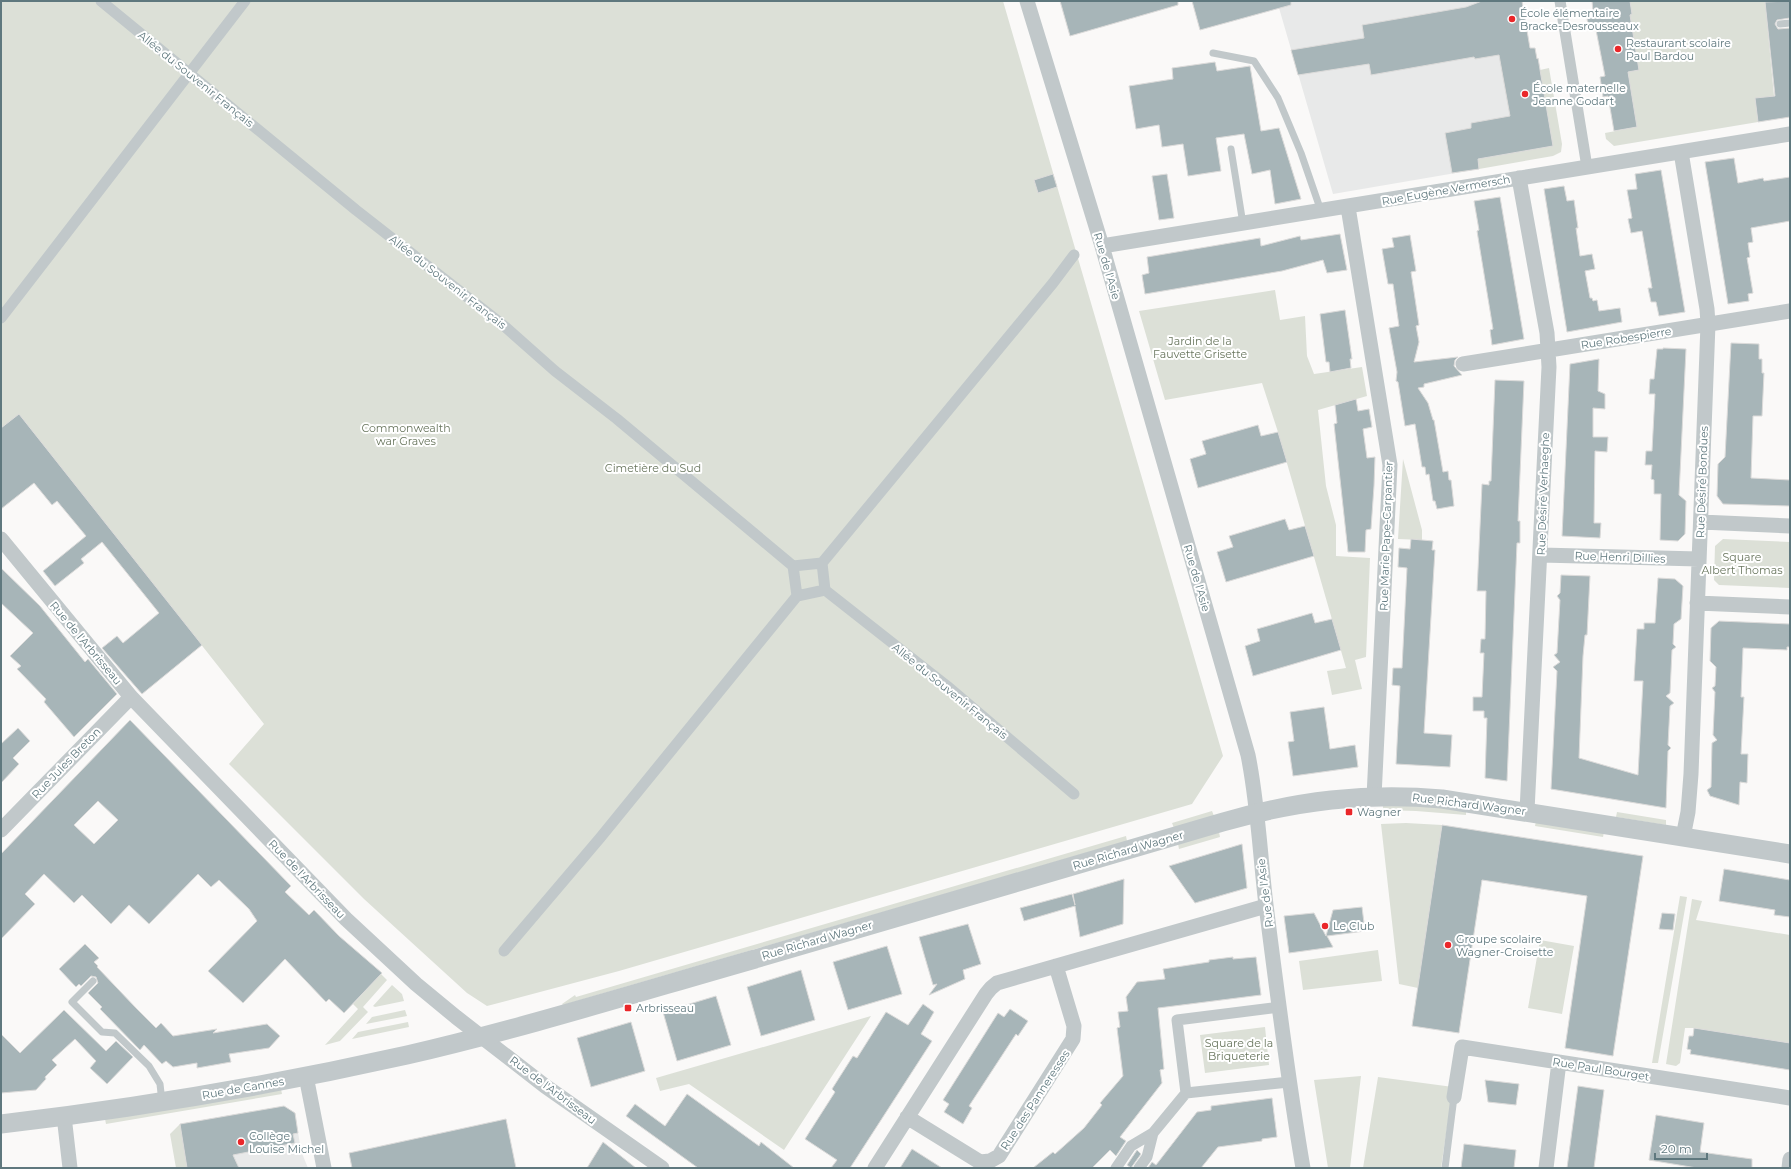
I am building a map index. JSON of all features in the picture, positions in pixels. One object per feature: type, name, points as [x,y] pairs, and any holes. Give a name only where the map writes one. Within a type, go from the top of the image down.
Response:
[{"type":"street","name":"Allée du Souvenir Français","points":[[102,1],[189,75],[356,210],[503,325],[555,371],[617,419],[793,566]]},
{"type":"street","points":[[1,318],[245,1]]},
{"type":"street","name":"Rue de l'Asie","points":[[1027,1],[1102,246],[1248,755],[1255,788],[1266,906],[1289,1082],[1303,1168]]},
{"type":"street","points":[[1560,1],[1587,167]]},
{"type":"street","name":"Rue Eugène Vermersch","points":[[1102,246],[1790,134]]},
{"type":"street","name":"Rue Désiré Bondues","points":[[1681,152],[1707,309],[1708,324],[1691,774],[1688,812],[1683,837]]},
{"type":"street","name":"Rue Désiré Verhaeghe","points":[[1519,178],[1547,333],[1548,350],[1541,555],[1527,811]]},
{"type":"street","name":"Rue Marie Pape-Carpantier","points":[[1348,207],[1390,465],[1374,797]]},
{"type":"street","points":[[797,596],[793,566],[822,563],[1053,283],[1074,255]]},
{"type":"street","name":"Rue Robespierre","points":[[1463,364],[1790,311]]},
{"type":"street","points":[[1701,522],[1790,526]]},
{"type":"street","name":"Rue de l'Arbrisseau","points":[[1,539],[131,697],[346,919],[416,984],[456,1017],[545,1086],[662,1168]]},
{"type":"street","name":"Rue Henri Dillies","points":[[1541,555],[1699,559]]},
{"type":"street","points":[[504,951],[600,838],[797,596],[825,590],[822,563]]},
{"type":"street","name":"Allée du Souvenir Français","points":[[825,590],[947,686],[1074,794]]},
{"type":"street","points":[[1698,603],[1790,607]]},
{"type":"street","name":"Rue Jules Breton","points":[[1,830],[131,697]]},
{"type":"street","name":"Rue Richard Wagner","points":[[482,1036],[576,1011],[1257,812],[1326,800],[1374,797],[1442,799],[1527,811],[1790,854]]},
{"type":"street","points":[[875,1168],[991,988],[1004,980],[1266,906]]},
{"type":"street","name":"Rue des Panneresses","points":[[907,1117],[980,1162],[990,1161],[999,1156],[1073,1039],[1074,1026],[1056,966]]},
{"type":"street","points":[[1186,1093],[1177,1020],[1280,1007]]},
{"type":"street","name":"Rue de Cannes","points":[[1,1124],[162,1102],[306,1076],[405,1055],[482,1036]]},
{"type":"street","name":"Rue Paul Bourget","points":[[1454,1097],[1462,1047],[1790,1098]]},
{"type":"street","points":[[1546,1168],[1559,1062]]},
{"type":"street","points":[[306,1076],[324,1168]]},
{"type":"street","points":[[1116,1168],[1131,1146],[1152,1133],[1186,1093],[1289,1082]]},
{"type":"street","points":[[64,1116],[70,1168]]},
{"type":"street","points":[[1138,1168],[1147,1157],[1152,1133]]},
{"type":"street","points":[[1789,1168],[1790,1159]]},
{"type":"lane","points":[[1780,24],[1790,23]]},
{"type":"lane","points":[[1213,53],[1254,61],[1278,98],[1301,153],[1321,211]]},
{"type":"lane","points":[[1231,149],[1243,224]]},
{"type":"lane","points":[[93,981],[72,1002],[102,1032],[116,1033],[149,1066],[160,1084],[162,1102]]},
{"type":"lane","points":[[1444,1168],[1454,1097]]},
{"type":"shaded area","points":[[1277,1],[1522,1],[1530,48],[1535,48],[1538,58],[1553,146],[1478,159],[1479,169],[1333,194]]},
{"type":"shaded area","name":"Collège Louise Michel","points":[[284,1106],[295,1113],[301,1151],[308,1168],[187,1168],[180,1124]]},
{"type":"green space","name":"Cimetière du Sud","points":[[1,1],[1003,1],[1223,756],[1192,804],[619,971],[487,1006],[467,993],[364,899],[229,764],[264,724],[19,414],[1,428]]},
{"type":"green space","points":[[1630,1],[1765,1],[1774,96],[1755,99],[1758,122],[1614,146],[1606,139],[1605,133],[1637,127],[1628,72],[1639,70],[1630,15],[1632,14]]},
{"type":"green space","points":[[1549,68],[1562,144],[1561,152],[1553,156],[1479,169],[1478,159],[1553,146],[1540,70]]},
{"type":"green space","name":"Jardin de la Fauvette Grisette","points":[[1275,290],[1280,320],[1305,316],[1307,356],[1314,374],[1362,367],[1367,396],[1318,410],[1326,486],[1336,525],[1336,556],[1370,558],[1366,657],[1355,660],[1362,689],[1332,695],[1327,671],[1346,668],[1278,432],[1262,383],[1165,400],[1139,311]]},
{"type":"green space","points":[[1403,459],[1422,530],[1422,540],[1398,539]]},
{"type":"green space","name":"Square Albert Thomas","points":[[1723,539],[1790,542],[1790,588],[1719,585],[1714,580],[1715,546]]},
{"type":"green space","points":[[1383,805],[1417,805],[1466,810],[1466,815],[1383,810]]},
{"type":"green space","points":[[1212,811],[1214,816],[1174,828],[1172,823]]},
{"type":"green space","points":[[1617,812],[1666,820],[1666,825],[1616,817]]},
{"type":"green space","points":[[1536,821],[1604,832],[1603,837],[1535,826]]},
{"type":"green space","points":[[1406,823],[1442,825],[1418,988],[1399,984],[1381,824]]},
{"type":"green space","points":[[1219,832],[1220,837],[1179,849],[1178,844]]},
{"type":"green space","points":[[1126,836],[1127,841],[563,1005],[562,1004],[575,995],[576,997]]},
{"type":"green space","points":[[1680,896],[1687,897],[1658,1063],[1652,1063]]},
{"type":"green space","points":[[1692,899],[1702,901],[1696,920],[1790,935],[1790,1043],[1694,1028],[1685,1028],[1680,1063],[1676,1066],[1666,1064]]},
{"type":"green space","points":[[1540,940],[1574,946],[1562,1014],[1528,1008]]},
{"type":"green space","points":[[1378,950],[1382,981],[1303,990],[1299,961]]},
{"type":"green space","points":[[381,974],[387,980],[363,1007],[368,1012],[340,1041],[325,1045],[358,1009],[353,1004]]},
{"type":"green space","points":[[392,985],[402,994],[404,1001],[375,1007],[373,1006]]},
{"type":"green space","points":[[405,1010],[407,1016],[366,1024],[372,1017]]},
{"type":"green space","points":[[871,1016],[784,1150],[689,1084],[660,1091],[656,1078]]},
{"type":"green space","points":[[408,1022],[409,1027],[352,1039],[358,1032]]},
{"type":"green space","name":"Square de la Briqueterie","points":[[1265,1027],[1269,1065],[1205,1073],[1200,1035]]},
{"type":"green space","points":[[1361,1076],[1350,1168],[1328,1168],[1314,1080]]},
{"type":"green space","points":[[1378,1077],[1453,1087],[1441,1168],[1363,1168]]},
{"type":"green space","points":[[281,1089],[282,1094],[106,1124],[105,1119]]},
{"type":"green space","points":[[180,1124],[187,1168],[176,1168],[170,1134]]},
{"type":"building","points":[[1060,1],[1178,1],[1178,5],[1070,36]]},
{"type":"building","points":[[1192,1],[1291,1],[1291,5],[1200,30]]},
{"type":"building","points":[[1482,1],[1522,1],[1530,48],[1535,48],[1537,59],[1538,58],[1553,146],[1478,159],[1479,169],[1452,173],[1445,133],[1471,128],[1471,123],[1510,116],[1499,55],[1475,59],[1474,57],[1371,75],[1369,64],[1298,75],[1291,50],[1364,38],[1362,25],[1466,7]]},
{"type":"building","name":"Restaurant scolaire Paul Bardou","points":[[1592,1],[1630,1],[1632,14],[1630,15],[1639,70],[1628,72],[1637,127],[1614,131],[1608,96],[1603,97],[1600,77],[1605,76],[1596,30],[1590,27],[1587,20],[1588,15],[1593,11]]},
{"type":"building","points":[[1790,1],[1790,18],[1777,20],[1775,24],[1778,29],[1790,28],[1790,117],[1758,122],[1755,98],[1775,96],[1765,2]]},
{"type":"building","points":[[1215,62],[1217,71],[1250,66],[1261,131],[1279,128],[1301,199],[1275,204],[1270,170],[1252,174],[1244,134],[1216,138],[1221,171],[1188,176],[1183,144],[1162,147],[1159,125],[1136,129],[1129,86],[1173,79],[1172,68]]},
{"type":"building","points":[[1734,158],[1738,183],[1763,178],[1764,181],[1790,177],[1790,221],[1751,228],[1753,242],[1748,243],[1750,257],[1747,258],[1753,293],[1748,294],[1749,301],[1728,304],[1705,162]]},
{"type":"building","points":[[1661,170],[1685,312],[1659,316],[1656,302],[1651,302],[1648,288],[1652,288],[1642,231],[1631,233],[1628,219],[1632,218],[1627,190],[1637,189],[1635,174]]},
{"type":"building","points":[[1053,174],[1057,187],[1038,193],[1034,180]]},
{"type":"building","points":[[1167,174],[1174,218],[1159,220],[1152,176]]},
{"type":"building","points":[[1564,186],[1567,201],[1574,200],[1580,256],[1592,254],[1595,269],[1585,271],[1590,298],[1592,298],[1593,301],[1597,300],[1599,311],[1620,308],[1622,322],[1567,332],[1544,189]]},
{"type":"building","points":[[1500,197],[1524,339],[1492,345],[1490,330],[1493,329],[1477,231],[1479,230],[1474,201]]},
{"type":"building","points":[[1340,234],[1347,270],[1327,273],[1323,260],[1282,271],[1145,294],[1142,275],[1149,273],[1147,257],[1260,238],[1261,246],[1300,236],[1301,240]]},
{"type":"building","points":[[1410,235],[1416,271],[1411,272],[1419,325],[1416,326],[1419,342],[1414,362],[1458,357],[1455,360],[1454,366],[1462,375],[1424,384],[1424,387],[1418,388],[1428,403],[1434,420],[1443,472],[1448,471],[1449,480],[1451,480],[1454,506],[1437,509],[1435,501],[1433,501],[1429,474],[1426,475],[1425,467],[1422,467],[1415,424],[1405,426],[1398,382],[1396,381],[1397,372],[1389,328],[1399,326],[1393,284],[1388,284],[1382,249],[1394,247],[1392,238]]},
{"type":"building","points":[[1345,310],[1352,359],[1350,359],[1351,368],[1330,372],[1329,362],[1326,362],[1320,314]]},
{"type":"building","points":[[1731,343],[1759,344],[1759,359],[1762,359],[1762,373],[1764,373],[1762,416],[1753,416],[1751,478],[1790,480],[1790,506],[1723,504],[1717,496],[1718,464],[1725,457]]},
{"type":"building","points":[[1657,349],[1686,349],[1679,495],[1686,501],[1685,534],[1678,541],[1660,540],[1661,494],[1654,494],[1654,480],[1651,479],[1652,465],[1645,465],[1646,451],[1652,451],[1655,394],[1649,394],[1650,379],[1654,379]]},
{"type":"building","points":[[1599,359],[1598,391],[1605,394],[1605,409],[1593,408],[1593,437],[1608,437],[1607,452],[1595,451],[1594,523],[1601,523],[1600,538],[1562,536],[1570,364]]},
{"type":"building","points":[[1495,380],[1524,381],[1518,521],[1520,521],[1520,543],[1517,543],[1507,781],[1485,778],[1487,718],[1484,718],[1484,711],[1473,711],[1473,697],[1482,697],[1484,653],[1480,653],[1481,639],[1485,639],[1486,591],[1477,591],[1482,484],[1489,485],[1489,481],[1491,481]]},
{"type":"building","points":[[1356,399],[1358,411],[1369,409],[1372,427],[1363,429],[1367,458],[1375,457],[1371,529],[1366,530],[1365,552],[1348,552],[1334,424],[1337,423],[1335,405]]},
{"type":"building","points":[[19,414],[202,645],[142,694],[102,648],[117,636],[123,643],[159,613],[102,542],[81,559],[84,563],[55,586],[43,571],[86,536],[57,501],[52,505],[34,483],[1,509],[1,428]]},
{"type":"building","points":[[1258,425],[1261,436],[1278,432],[1287,462],[1198,488],[1190,459],[1206,454],[1202,441]]},
{"type":"building","points":[[1285,519],[1289,530],[1305,526],[1314,556],[1226,582],[1217,552],[1233,547],[1229,536]]},
{"type":"building","points":[[1411,539],[1433,541],[1432,550],[1435,550],[1424,733],[1452,735],[1450,767],[1396,764],[1400,686],[1392,685],[1393,668],[1402,668],[1407,568],[1398,567],[1399,548],[1410,549]]},
{"type":"building","points":[[1,568],[40,606],[85,662],[88,659],[117,694],[74,737],[44,702],[46,699],[17,669],[21,666],[10,656],[33,633],[1,603]]},
{"type":"building","points":[[1561,575],[1590,576],[1587,635],[1585,635],[1583,656],[1579,758],[1638,775],[1643,681],[1634,681],[1637,629],[1644,629],[1644,623],[1655,623],[1658,578],[1675,579],[1683,586],[1681,619],[1674,624],[1673,644],[1676,647],[1672,650],[1670,693],[1666,696],[1674,703],[1670,706],[1668,745],[1671,748],[1668,751],[1666,808],[1551,789],[1557,671],[1553,667],[1560,662],[1554,655],[1557,653],[1560,600],[1557,596],[1560,593]]},
{"type":"building","points":[[1312,613],[1315,623],[1332,619],[1341,650],[1253,676],[1245,646],[1260,641],[1257,629]]},
{"type":"building","points":[[1719,621],[1790,624],[1790,647],[1787,647],[1787,650],[1743,648],[1741,697],[1744,697],[1741,754],[1748,754],[1747,783],[1740,782],[1739,805],[1710,796],[1707,790],[1711,787],[1712,743],[1717,740],[1713,735],[1715,692],[1712,688],[1715,686],[1716,667],[1710,661],[1711,628]]},
{"type":"building","points":[[1324,707],[1330,749],[1355,745],[1358,767],[1293,776],[1288,742],[1294,741],[1290,712]]},
{"type":"building","points":[[130,720],[291,886],[285,892],[309,915],[314,910],[339,936],[382,973],[344,1013],[329,999],[326,1002],[285,959],[243,1003],[208,971],[257,921],[249,909],[219,880],[211,887],[198,874],[149,924],[129,905],[111,924],[82,895],[74,903],[44,874],[25,894],[35,904],[1,939],[1,854]],"holes":[[[98,801],[118,820],[94,844],[74,825]]]},
{"type":"building","points":[[18,728],[30,741],[13,758],[19,764],[1,783],[1,744]]},
{"type":"building","name":"Groupe scolaire Wagner-Croisette","points":[[1442,825],[1643,856],[1613,1056],[1565,1048],[1587,896],[1482,880],[1459,1033],[1412,1026]]},
{"type":"building","points":[[1242,844],[1247,888],[1195,903],[1169,866]]},
{"type":"building","points":[[1724,869],[1790,880],[1790,917],[1774,915],[1775,910],[1719,901]]},
{"type":"building","points":[[1124,879],[1123,924],[1080,937],[1075,906],[1024,921],[1020,908],[1072,894],[1075,905],[1073,894]]},
{"type":"building","name":"Le Club","points":[[1362,907],[1365,931],[1327,936],[1333,947],[1289,953],[1284,916],[1314,913],[1326,936],[1333,910]]},
{"type":"building","points":[[1662,913],[1675,914],[1673,930],[1659,929]]},
{"type":"building","points":[[968,924],[981,964],[963,970],[965,979],[929,995],[937,984],[933,985],[919,937]]},
{"type":"building","points":[[85,944],[99,958],[94,962],[98,966],[97,967],[156,1028],[161,1023],[173,1036],[217,1029],[213,1033],[267,1024],[280,1036],[269,1048],[229,1054],[231,1062],[197,1068],[197,1063],[173,1067],[166,1061],[162,1064],[144,1045],[140,1050],[100,1009],[102,1007],[88,993],[98,983],[96,977],[91,976],[81,986],[79,984],[76,987],[59,969]]},
{"type":"building","points":[[887,946],[902,994],[848,1010],[833,962]]},
{"type":"building","points":[[1233,957],[1233,959],[1256,957],[1261,995],[1158,1008],[1164,1069],[1160,1070],[1162,1083],[1120,1137],[1126,1141],[1116,1156],[1110,1150],[1092,1168],[1033,1168],[1053,1152],[1055,1154],[1084,1128],[1102,1105],[1100,1103],[1123,1076],[1117,1028],[1120,1027],[1118,1012],[1128,1011],[1126,997],[1137,982],[1165,979],[1163,969]]},
{"type":"building","points":[[801,970],[815,1020],[761,1036],[747,987]]},
{"type":"building","points":[[716,996],[731,1045],[677,1061],[663,1012]]},
{"type":"building","points":[[923,1004],[934,1012],[921,1034],[932,1041],[850,1168],[831,1168],[837,1160],[805,1139],[835,1092],[832,1089],[853,1056],[857,1058],[886,1012],[908,1025]]},
{"type":"building","points":[[1010,1009],[1028,1021],[1018,1036],[1016,1034],[969,1106],[972,1108],[963,1124],[944,1112],[949,1104],[943,1100],[998,1013],[1004,1017]]},
{"type":"building","points":[[64,1010],[106,1051],[116,1041],[133,1057],[107,1084],[90,1068],[96,1061],[75,1039],[52,1060],[57,1065],[45,1077],[46,1079],[36,1090],[1,1093],[1,1034],[20,1053]]},
{"type":"building","points":[[631,1022],[645,1071],[591,1087],[577,1038]]},
{"type":"building","points":[[1694,1028],[1790,1043],[1790,1070],[1690,1054],[1691,1050],[1687,1049],[1689,1036],[1693,1036]]},
{"type":"building","points":[[1485,1080],[1519,1084],[1516,1105],[1488,1102]]},
{"type":"building","points":[[1578,1086],[1604,1090],[1594,1168],[1567,1168]]},
{"type":"building","points":[[687,1094],[759,1146],[761,1142],[794,1168],[698,1168],[626,1116],[635,1104],[665,1126]]},
{"type":"building","points":[[1272,1098],[1277,1137],[1262,1139],[1262,1141],[1218,1147],[1201,1168],[1148,1168],[1152,1162],[1156,1165],[1197,1112],[1211,1110],[1211,1106]]},
{"type":"building","name":"Collège Louise Michel","points":[[284,1106],[295,1113],[298,1133],[293,1134],[295,1143],[233,1155],[239,1168],[187,1168],[180,1124]]},
{"type":"building","points":[[1656,1115],[1704,1123],[1700,1152],[1752,1159],[1752,1168],[1697,1168],[1649,1160]]},
{"type":"building","points":[[506,1119],[516,1168],[352,1168],[349,1153]]},
{"type":"building","points":[[603,1142],[636,1168],[587,1168]]},
{"type":"building","points":[[1464,1144],[1516,1150],[1514,1168],[1461,1168]]},
{"type":"building","points":[[912,1149],[942,1168],[900,1168]]},
{"type":"building","points":[[1137,1150],[1141,1154],[1131,1168],[1127,1165]]},
{"type":"place","name":"École élémentaire Bracke-Desrousseaux","points":[[1512,19]]},
{"type":"place","name":"Restaurant scolaire Paul Bardou","points":[[1618,49]]},
{"type":"place","name":"École maternelle Jeanne Godart","points":[[1525,94]]},
{"type":"place","name":"Wagner","points":[[1349,812]]},
{"type":"place","name":"Le Club","points":[[1325,926]]},
{"type":"place","name":"Groupe scolaire Wagner-Croisette","points":[[1448,945]]},
{"type":"place","name":"Arbrisseau","points":[[628,1008]]},
{"type":"place","name":"Collège Louise Michel","points":[[241,1142]]},
{"type":"park label","name":"Commonwealth war Graves","points":[[406,434]]}]
